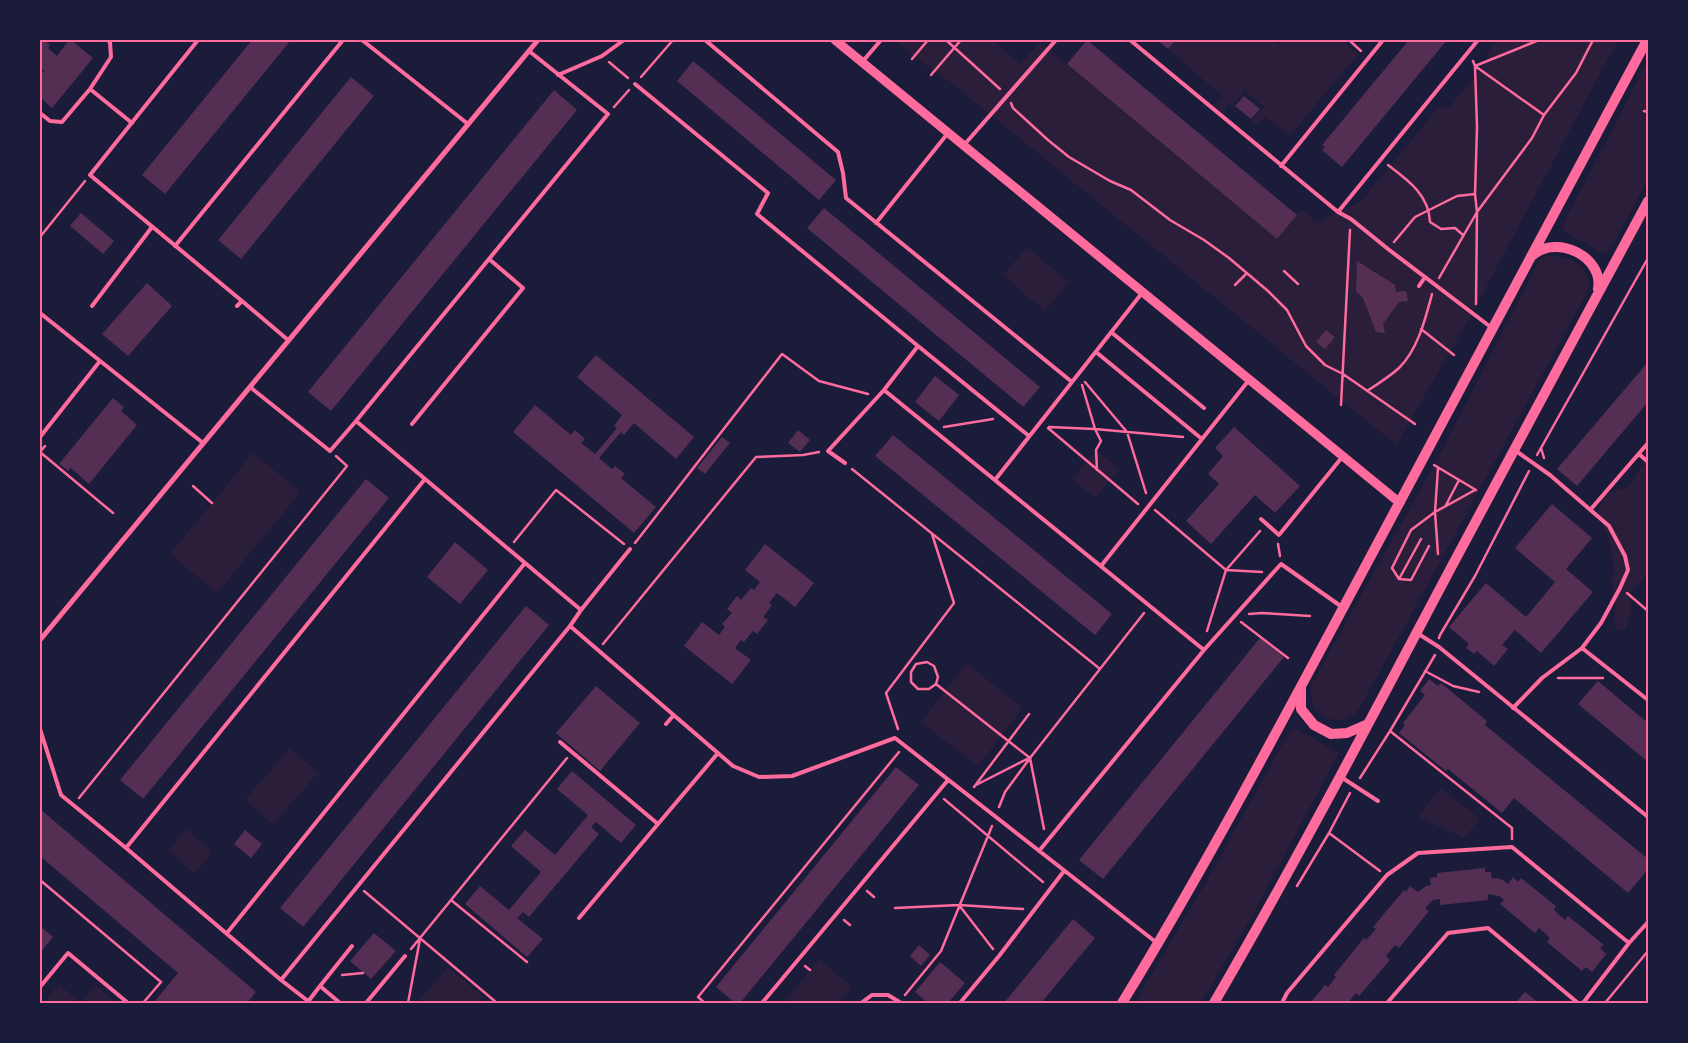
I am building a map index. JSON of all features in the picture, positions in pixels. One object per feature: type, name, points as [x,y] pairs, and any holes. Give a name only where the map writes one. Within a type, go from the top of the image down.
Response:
[{"type":"main road","points":[[1122,1003],[1198,874],[1344,608],[1647,40]]},
{"type":"main road","points":[[1214,1003],[1267,912],[1341,777],[1514,449],[1648,201]]},
{"type":"main road","points":[[1530,259],[1539,250],[1549,246],[1572,250],[1586,258],[1595,268],[1600,280],[1597,295]]},
{"type":"main road","points":[[1301,686],[1301,709],[1314,725],[1331,734],[1348,733],[1368,724]]},
{"type":"street","points":[[41,638],[538,40]]},
{"type":"street","points":[[835,40],[1400,503]]},
{"type":"lane","points":[[40,113],[50,121],[62,122],[90,89],[111,57],[110,42],[108,40]]},
{"type":"lane","points":[[198,40],[90,175],[288,340]]},
{"type":"lane","points":[[175,246],[342,40]]},
{"type":"lane","points":[[362,40],[468,124]]},
{"type":"lane","points":[[558,75],[602,56],[624,40]]},
{"type":"lane","points":[[705,40],[838,152],[846,198],[1072,382]]},
{"type":"lane","points":[[862,62],[881,40]]},
{"type":"lane","points":[[964,146],[1056,40]]},
{"type":"lane","points":[[1130,40],[1338,212],[1351,219],[1492,328]]},
{"type":"lane","points":[[1281,166],[1383,40]]},
{"type":"lane","points":[[1338,212],[1478,40]]},
{"type":"lane","points":[[250,387],[330,451],[356,421],[608,114],[529,51]]},
{"type":"lane","points":[[635,84],[768,193],[757,214],[1029,436]]},
{"type":"lane","points":[[90,89],[132,123]]},
{"type":"lane","points":[[876,223],[948,133]]},
{"type":"lane","points":[[92,306],[152,227]]},
{"type":"lane","points":[[412,424],[523,288],[489,259]]},
{"type":"lane","points":[[1419,286],[1425,277]]},
{"type":"lane","points":[[995,480],[1143,292]]},
{"type":"lane","points":[[237,306],[242,301]]},
{"type":"lane","points":[[40,313],[203,443]]},
{"type":"lane","points":[[1111,332],[1204,408]]},
{"type":"lane","points":[[845,463],[828,451],[884,390],[918,346]]},
{"type":"lane","points":[[1096,352],[1202,439]]},
{"type":"lane","points":[[40,437],[100,361]]},
{"type":"lane","points":[[1101,566],[1249,380]]},
{"type":"lane","points":[[884,390],[1204,650]]},
{"type":"lane","points":[[356,421],[581,610]]},
{"type":"lane","points":[[1591,509],[1648,443]]},
{"type":"lane","points":[[1513,708],[1542,678],[1582,648],[1601,623],[1628,570],[1625,556],[1609,526],[1534,462],[1514,449]]},
{"type":"lane","points":[[1638,454],[1648,462]]},
{"type":"lane","points":[[1261,519],[1279,535],[1343,456]]},
{"type":"lane","points":[[126,848],[425,479]]},
{"type":"lane","points":[[281,980],[570,626],[630,549]]},
{"type":"lane","points":[[227,933],[525,563]]},
{"type":"lane","points":[[1039,852],[1204,650],[1281,564],[1344,608]]},
{"type":"lane","points":[[570,626],[733,766],[759,777],[792,776],[895,738],[1158,944]]},
{"type":"lane","points":[[1416,633],[1439,647],[1648,816]]},
{"type":"lane","points":[[1582,648],[1648,700]]},
{"type":"lane","points":[[666,724],[673,716]]},
{"type":"lane","points":[[40,729],[61,795],[307,1002],[352,946]]},
{"type":"lane","points":[[560,742],[658,824]]},
{"type":"lane","points":[[579,918],[718,753]]},
{"type":"lane","points":[[1341,777],[1378,801]]},
{"type":"lane","points":[[762,1003],[948,780]]},
{"type":"lane","points":[[1282,1003],[1287,993],[1387,876],[1418,853],[1512,847],[1629,943]]},
{"type":"lane","points":[[960,1003],[1064,871]]},
{"type":"lane","points":[[1583,1003],[1629,943],[1648,922]]},
{"type":"lane","points":[[1387,1003],[1448,933],[1488,928],[1578,1003]]},
{"type":"lane","points":[[40,987],[68,953],[128,1003]]},
{"type":"lane","points":[[366,1003],[405,956]]},
{"type":"lane","points":[[320,986],[340,1003]]},
{"type":"lane","points":[[861,1003],[872,995],[888,995],[901,1002]]},
{"type":"path","points":[[608,114],[673,40]]},
{"type":"path","points":[[912,59],[928,40]]},
{"type":"path","points":[[946,40],[1008,97],[1014,108],[1048,140],[1069,157],[1110,181],[1131,190],[1170,220],[1214,247],[1247,273],[1287,310],[1299,333],[1314,355],[1325,365],[1342,374],[1415,424]]},
{"type":"path","points":[[931,75],[961,40]]},
{"type":"path","points":[[1476,66],[1539,40]]},
{"type":"path","points":[[1367,391],[1388,377],[1406,360],[1422,330],[1435,284],[1463,235],[1477,212],[1532,138],[1544,115],[1576,73],[1593,40]]},
{"type":"path","points":[[1468,52],[1476,66],[1544,115]]},
{"type":"path","points":[[602,56],[635,84]]},
{"type":"path","points":[[1476,66],[1476,316]]},
{"type":"path","points":[[1644,110],[1648,112]]},
{"type":"path","points":[[1381,159],[1413,185],[1429,210],[1430,222],[1441,229],[1455,228],[1463,235]]},
{"type":"path","points":[[40,236],[90,175]]},
{"type":"path","points":[[1388,249],[1415,217],[1457,196],[1475,194]]},
{"type":"path","points":[[1341,406],[1351,219]]},
{"type":"path","points":[[1293,892],[1439,647],[1440,634],[1475,576],[1534,462],[1648,258]]},
{"type":"path","points":[[1284,270],[1298,284]]},
{"type":"path","points":[[1235,285],[1247,273]]},
{"type":"path","points":[[1422,330],[1454,355]]},
{"type":"path","points":[[508,549],[556,490],[630,549],[782,354],[819,381],[861,392]]},
{"type":"path","points":[[1078,374],[1095,429],[1101,441],[1096,450],[1097,470]]},
{"type":"path","points":[[1078,374],[1127,432],[1149,506],[1226,570],[1274,573]]},
{"type":"path","points":[[932,429],[1004,417]]},
{"type":"path","points":[[1146,510],[1047,427],[1095,429],[1202,439]]},
{"type":"path","points":[[46,444],[40,452],[113,513]]},
{"type":"path","points":[[73,805],[347,466],[330,451]]},
{"type":"path","points":[[598,651],[756,457],[803,455],[828,451]]},
{"type":"path","points":[[845,463],[1100,669]]},
{"type":"path","points":[[1399,579],[1392,568],[1411,530],[1435,512],[1477,491],[1434,465]]},
{"type":"path","points":[[1438,468],[1435,512],[1438,554]]},
{"type":"path","points":[[1446,506],[1459,480]]},
{"type":"path","points":[[193,486],[212,503]]},
{"type":"path","points":[[1204,650],[1213,610],[1226,570],[1266,523]]},
{"type":"path","points":[[705,1003],[698,997],[904,745],[886,693],[954,603],[932,534]]},
{"type":"path","points":[[1279,535],[1278,547],[1281,564]]},
{"type":"path","points":[[1399,579],[1421,539]]},
{"type":"path","points":[[1399,579],[1411,580],[1429,546]]},
{"type":"path","points":[[1620,588],[1648,611]]},
{"type":"path","points":[[901,1002],[941,951],[1005,792],[1144,612]]},
{"type":"path","points":[[1235,616],[1262,613],[1310,616]]},
{"type":"path","points":[[1235,616],[1288,658]]},
{"type":"path","points":[[926,662],[934,666],[938,677],[936,684],[929,689],[918,688],[911,682],[911,672],[916,664],[926,662]]},
{"type":"path","points":[[1425,671],[1453,686],[1501,698]]},
{"type":"path","points":[[1542,678],[1620,678]]},
{"type":"path","points":[[936,684],[1030,758],[1044,828],[1045,845]]},
{"type":"path","points":[[968,795],[1029,714]]},
{"type":"path","points":[[1390,732],[1512,828],[1512,847]]},
{"type":"path","points":[[405,956],[572,752]]},
{"type":"path","points":[[974,786],[1030,758]]},
{"type":"path","points":[[937,794],[1050,888]]},
{"type":"path","points":[[1329,833],[1387,876]]},
{"type":"path","points":[[40,880],[161,982],[143,1003]]},
{"type":"path","points":[[358,886],[497,1003]]},
{"type":"path","points":[[451,900],[527,962]]},
{"type":"path","points":[[960,905],[998,956]]},
{"type":"path","points":[[895,908],[960,905],[1033,910]]},
{"type":"path","points":[[493,935],[496,931]]},
{"type":"path","points":[[408,1003],[420,938]]},
{"type":"path","points":[[1605,1003],[1648,951]]},
{"type":"path","points":[[328,976],[364,973]]},
{"type":"shaded area","points":[[894,40],[992,40],[1021,64],[1040,42],[1277,239],[1301,210],[1317,222],[1360,202],[1439,107],[1449,108],[1488,60],[1487,53],[1497,40],[1618,40],[1474,310],[1396,445],[949,81],[933,71]]},
{"type":"shaded area","points":[[1176,40],[1272,40],[1279,45],[1283,40],[1341,40],[1358,54],[1290,136],[1265,117],[1255,125],[1251,121],[1263,107],[1245,91],[1232,106],[1229,103],[1222,112],[1214,106],[1222,96],[1168,49]]},
{"type":"shaded area","points":[[1648,61],[1648,179],[1610,250],[1605,253],[1565,232],[1562,226]]},
{"type":"shaded area","points":[[1027,247],[1069,282],[1045,311],[1003,275]]},
{"type":"shaded area","points":[[1542,257],[1567,258],[1578,263],[1585,272],[1590,287],[1361,706],[1353,715],[1346,719],[1323,717],[1314,706],[1311,696],[1311,685],[1438,458],[1539,261]]},
{"type":"shaded area","points":[[1096,450],[1119,469],[1095,498],[1072,479]]},
{"type":"shaded area","points":[[253,453],[301,492],[217,593],[170,554]]},
{"type":"shaded area","points":[[1648,456],[1648,572],[1631,593],[1630,617],[1624,631],[1615,628],[1616,608],[1612,580],[1614,571],[1612,552],[1607,534],[1599,517],[1599,508],[1602,498],[1609,492],[1628,487]]},
{"type":"shaded area","points":[[967,663],[1023,708],[978,766],[921,722]]},
{"type":"shaded area","points":[[1296,729],[1339,753],[1255,910],[1201,1003],[1135,1003],[1209,877],[1290,731]]},
{"type":"shaded area","points":[[290,748],[318,773],[273,824],[245,800]]},
{"type":"shaded area","points":[[1441,788],[1480,819],[1464,838],[1417,817]]},
{"type":"shaded area","points":[[186,829],[213,852],[195,874],[168,851]]},
{"type":"shaded area","points":[[819,959],[853,987],[839,1003],[783,1003]]},
{"type":"shaded area","points":[[448,967],[484,997],[479,1003],[417,1003]]},
{"type":"shaded area","points":[[59,984],[81,1003],[43,1003]]},
{"type":"shaded area","points":[[95,985],[116,1003],[81,1003]]},
{"type":"building","points":[[40,40],[44,40],[50,45],[48,48],[57,56],[69,40],[71,40],[93,58],[52,108],[40,97],[40,76],[44,71],[40,68]]},
{"type":"building","points":[[252,40],[291,40],[165,194],[142,175]]},
{"type":"building","points":[[1087,40],[1297,215],[1277,239],[1067,64]]},
{"type":"building","points":[[1157,40],[1176,40],[1168,49]]},
{"type":"building","points":[[1409,40],[1447,40],[1342,167],[1322,150],[1325,147],[1322,145]]},
{"type":"building","points":[[693,61],[836,180],[819,200],[677,81]]},
{"type":"building","points":[[351,77],[374,96],[241,259],[218,240]]},
{"type":"building","points":[[554,90],[577,110],[331,411],[308,392]]},
{"type":"building","points":[[1244,96],[1260,109],[1251,119],[1235,106]]},
{"type":"building","points":[[824,208],[1040,387],[1023,407],[807,228]]},
{"type":"building","points":[[81,213],[114,241],[103,254],[70,226]]},
{"type":"building","points":[[1357,261],[1395,285],[1396,292],[1406,291],[1408,301],[1399,302],[1383,324],[1385,333],[1376,332],[1363,298],[1356,291]]},
{"type":"building","points":[[147,283],[172,306],[128,356],[102,334]]},
{"type":"building","points":[[1326,330],[1335,337],[1325,349],[1316,342]]},
{"type":"building","points":[[596,355],[694,437],[676,459],[634,423],[624,435],[621,432],[599,458],[612,469],[615,466],[625,474],[621,478],[656,507],[634,533],[513,432],[535,405],[571,435],[575,430],[585,439],[581,443],[595,454],[617,428],[614,426],[622,415],[577,377]]},
{"type":"building","points":[[1648,362],[1648,402],[1577,486],[1557,469]]},
{"type":"building","points":[[935,376],[959,395],[939,421],[915,402]]},
{"type":"building","points":[[113,398],[124,407],[121,411],[137,425],[89,484],[71,468],[68,471],[59,464]]},
{"type":"building","points":[[1234,427],[1300,486],[1275,513],[1255,495],[1211,544],[1186,521],[1219,484],[1208,474],[1223,456],[1215,448]]},
{"type":"building","points":[[798,430],[810,440],[800,452],[788,443]]},
{"type":"building","points":[[893,435],[1112,614],[1095,635],[875,456]]},
{"type":"building","points":[[722,437],[730,443],[705,474],[697,468]]},
{"type":"building","points":[[366,479],[389,498],[143,799],[120,780]]},
{"type":"building","points":[[1552,504],[1592,538],[1566,569],[1593,592],[1541,653],[1515,630],[1502,645],[1508,649],[1494,666],[1477,651],[1474,654],[1466,648],[1469,644],[1449,627],[1486,583],[1526,617],[1555,582],[1515,548]]},
{"type":"building","points":[[455,542],[488,570],[460,604],[427,577]]},
{"type":"building","points":[[765,544],[814,583],[795,607],[777,593],[769,603],[772,605],[763,617],[768,620],[757,634],[753,631],[744,642],[741,640],[735,648],[751,660],[732,684],[684,646],[702,622],[719,635],[725,627],[722,624],[732,613],[727,609],[737,596],[741,600],[751,588],[754,590],[760,582],[745,570]]},
{"type":"building","points":[[526,606],[549,625],[303,927],[280,908]]},
{"type":"building","points":[[1260,638],[1284,657],[1103,879],[1079,860]]},
{"type":"building","points":[[1429,679],[1438,686],[1441,683],[1487,721],[1485,725],[1648,859],[1648,869],[1628,893],[1514,798],[1502,813],[1448,769],[1446,771],[1399,733],[1405,725],[1403,723],[1425,695],[1420,691]]},
{"type":"building","points":[[1598,681],[1648,723],[1648,762],[1578,704]]},
{"type":"building","points":[[596,686],[640,723],[600,771],[556,733]]},
{"type":"building","points":[[896,767],[919,785],[740,1003],[735,1003],[716,987]]},
{"type":"building","points":[[572,771],[636,825],[621,843],[596,822],[591,827],[599,834],[529,917],[523,912],[517,918],[543,939],[527,957],[465,904],[480,886],[509,910],[541,872],[511,846],[525,830],[555,855],[588,815],[557,789]]},
{"type":"building","points":[[40,809],[256,992],[247,1003],[158,1003],[155,1001],[178,973],[40,856]]},
{"type":"building","points":[[245,830],[262,844],[251,858],[234,844]]},
{"type":"building","points":[[1485,868],[1485,872],[1491,872],[1492,879],[1503,880],[1508,884],[1513,877],[1518,882],[1521,878],[1556,906],[1554,910],[1565,920],[1568,916],[1604,945],[1600,948],[1606,954],[1592,972],[1586,967],[1582,971],[1547,942],[1550,938],[1539,928],[1535,933],[1500,904],[1504,900],[1499,896],[1488,894],[1488,900],[1440,905],[1440,899],[1433,900],[1425,908],[1429,911],[1399,948],[1395,945],[1386,956],[1390,960],[1359,996],[1356,993],[1348,1003],[1310,1003],[1325,985],[1328,987],[1336,977],[1334,975],[1364,938],[1366,940],[1376,929],[1373,927],[1404,890],[1406,892],[1410,886],[1418,892],[1431,885],[1430,878],[1437,877],[1437,873]]},
{"type":"building","points":[[1073,919],[1095,938],[1041,1003],[1004,1003]]},
{"type":"building","points":[[40,926],[53,937],[40,953]]},
{"type":"building","points":[[374,933],[396,951],[371,979],[350,961]]},
{"type":"building","points":[[919,945],[930,955],[921,966],[910,956]]},
{"type":"building","points":[[940,962],[965,983],[948,1003],[928,1003],[915,992]]},
{"type":"building","points":[[1525,992],[1536,1001],[1535,1003],[1515,1003]]}]
